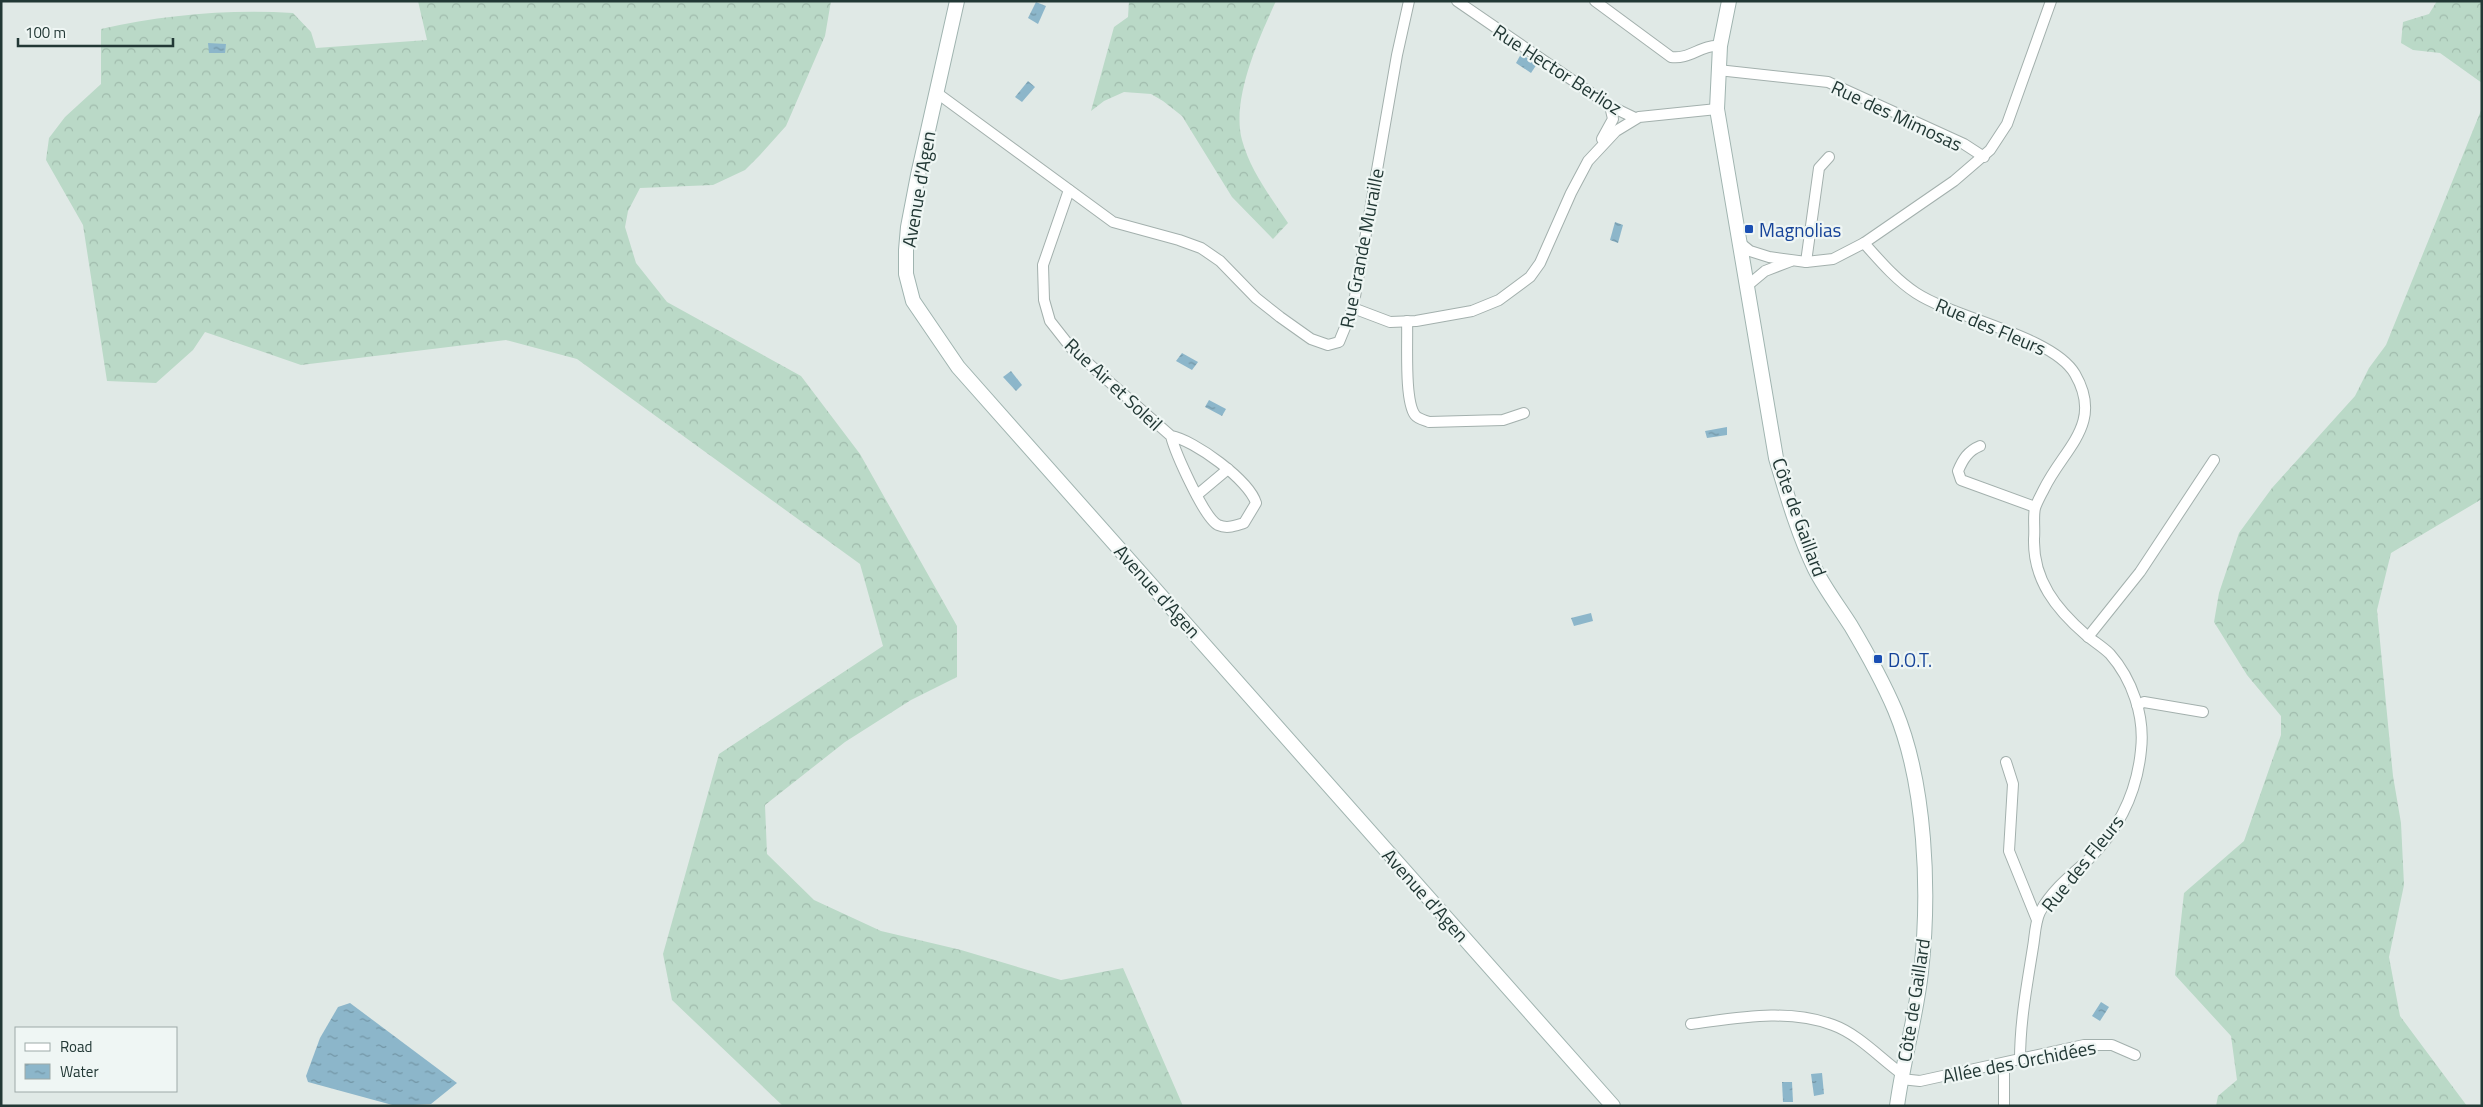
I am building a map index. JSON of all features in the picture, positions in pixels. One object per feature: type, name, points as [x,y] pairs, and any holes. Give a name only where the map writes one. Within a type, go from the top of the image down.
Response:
[{"type":"main road","name":"Avenue d'Agen","points":[[957,1],[908,227],[906,274],[913,301],[940,344],[958,367],[1613,1106]]},
{"type":"main road","name":"Côte de Gaillard","points":[[1729,1],[1720,46],[1717,109],[1776,458],[1787,495],[1815,570],[1852,627],[1896,712],[1913,773],[1922,835],[1925,903],[1921,973],[1897,1106]]},
{"type":"street","name":"Rue Hector Berlioz","points":[[1457,1],[1610,106],[1635,118]]},
{"type":"street","points":[[1595,1],[1671,57],[1682,57],[1706,46],[1720,46]]},
{"type":"street","points":[[1739,242],[1757,254],[1806,262],[1833,259],[1864,243],[1954,181],[1984,157],[2007,124],[2050,1]]},
{"type":"street","name":"Rue Grande Muraille","points":[[937,93],[1113,222],[1160,234],[1201,248],[1220,261],[1256,298],[1280,317],[1311,339],[1328,345],[1339,342],[1353,308],[1398,54],[1411,3]]},
{"type":"street","name":"Rue des Mimosas","points":[[1718,70],[1828,82],[1955,140],[1984,157]]},
{"type":"street","points":[[1353,308],[1390,322],[1443,318],[1472,311],[1499,300],[1530,277],[1540,263],[1570,194],[1613,119],[1610,106]]},
{"type":"street","points":[[1588,161],[1616,131],[1635,118],[1717,109]]},
{"type":"street","points":[[1806,262],[1819,168],[1829,157]]},
{"type":"street","name":"Rue Air et Soleil","points":[[1068,190],[1043,265],[1044,300],[1050,321],[1072,350],[1171,436],[1184,439],[1228,469],[1247,488],[1256,503],[1253,511],[1244,523],[1229,528],[1216,524],[1196,495],[1174,449],[1171,436]]},
{"type":"street","name":"Rue des Fleurs","points":[[1864,243],[1887,269],[1916,293],[1963,316],[2042,346],[2060,357],[2074,372],[2084,393],[2086,415],[2079,437],[2051,474],[2035,507],[2034,552],[2036,565],[2046,591],[2061,612],[2109,653],[2123,672],[2141,719],[2142,748],[2126,808],[2116,828],[2090,858],[2063,881],[2040,912],[2037,920],[2020,1022],[2020,1060]]},
{"type":"street","points":[[1747,286],[1765,271],[1795,260]]},
{"type":"street","points":[[1407,321],[1409,402],[1415,415],[1420,419],[1429,422],[1503,420],[1524,413]]},
{"type":"street","points":[[1980,446],[1971,449],[1965,457],[1958,471],[1961,480],[2035,507]]},
{"type":"street","points":[[2088,637],[2140,572],[2214,460]]},
{"type":"street","points":[[1196,495],[1228,469]]},
{"type":"street","points":[[2137,705],[2144,702],[2203,712]]},
{"type":"street","points":[[2006,762],[2013,784],[2009,851],[2037,920]]},
{"type":"street","points":[[1691,1024],[1763,1015],[1800,1016],[1834,1025],[1855,1038],[1901,1076]]},
{"type":"street","name":"Allée des Orchidées","points":[[1901,1076],[1920,1081],[2084,1045],[2112,1045],[2135,1055]]},
{"type":"street","points":[[2004,1063],[2004,1106]]},
{"type":"green space","points":[[418,1],[831,1],[825,36],[786,126],[760,155],[745,170],[713,185],[640,188],[628,211],[625,227],[636,263],[667,302],[801,376],[860,454],[957,626],[957,677],[911,700],[845,742],[765,805],[767,854],[814,900],[881,931],[961,950],[1061,980],[1123,968],[1183,1106],[783,1106],[672,1000],[663,954],[719,754],[883,646],[860,564],[577,359],[506,340],[301,365],[205,332],[193,350],[156,383],[107,381],[83,225],[46,160],[49,138],[65,117],[101,84],[101,29],[148,20],[196,14],[269,12],[293,13],[311,32],[316,48],[427,40]]},
{"type":"green space","points":[[1129,1],[1276,1],[1248,69],[1240,106],[1242,140],[1250,162],[1288,223],[1273,239],[1232,197],[1182,116],[1163,101],[1151,94],[1124,92],[1104,101],[1091,111],[1114,27],[1128,17]]},
{"type":"green space","points":[[2437,1],[2482,1],[2482,83],[2440,53],[2413,50],[2401,43],[2403,22],[2429,14]]},
{"type":"green space","points":[[2482,108],[2482,499],[2391,553],[2377,610],[2393,776],[2401,823],[2404,885],[2389,957],[2400,1016],[2467,1106],[2216,1106],[2218,1096],[2237,1080],[2231,1036],[2175,975],[2184,893],[2244,841],[2281,735],[2281,716],[2247,675],[2214,622],[2219,593],[2239,533],[2272,488],[2355,396],[2369,368],[2386,345]]},
{"type":"water","points":[[1036,2],[1046,6],[1038,24],[1028,18]]},
{"type":"water","points":[[208,43],[226,44],[225,53],[209,53]]},
{"type":"water","points":[[1521,54],[1537,64],[1531,73],[1516,63]]},
{"type":"water","points":[[1028,81],[1035,87],[1022,102],[1015,97]]},
{"type":"water","points":[[1615,222],[1623,225],[1618,243],[1610,240]]},
{"type":"water","points":[[1182,353],[1198,362],[1192,370],[1176,361]]},
{"type":"water","points":[[1011,371],[1022,385],[1016,391],[1003,377]]},
{"type":"water","points":[[1209,400],[1226,409],[1222,416],[1205,407]]},
{"type":"water","points":[[1727,427],[1727,435],[1707,438],[1705,431]]},
{"type":"water","points":[[1591,613],[1593,621],[1574,626],[1571,618]]},
{"type":"water","points":[[2101,1002],[2109,1007],[2100,1021],[2092,1016]]},
{"type":"water","points":[[350,1003],[457,1083],[431,1104],[396,1106],[308,1082],[306,1076],[320,1038],[338,1007]]},
{"type":"water","points":[[1822,1073],[1824,1094],[1814,1096],[1811,1074]]},
{"type":"water","points":[[1782,1082],[1792,1082],[1793,1102],[1783,1102]]},
{"type":"place","name":"Magnolias","points":[[1749,229]]},
{"type":"place","name":"D.O.T.","points":[[1878,659]]}]
